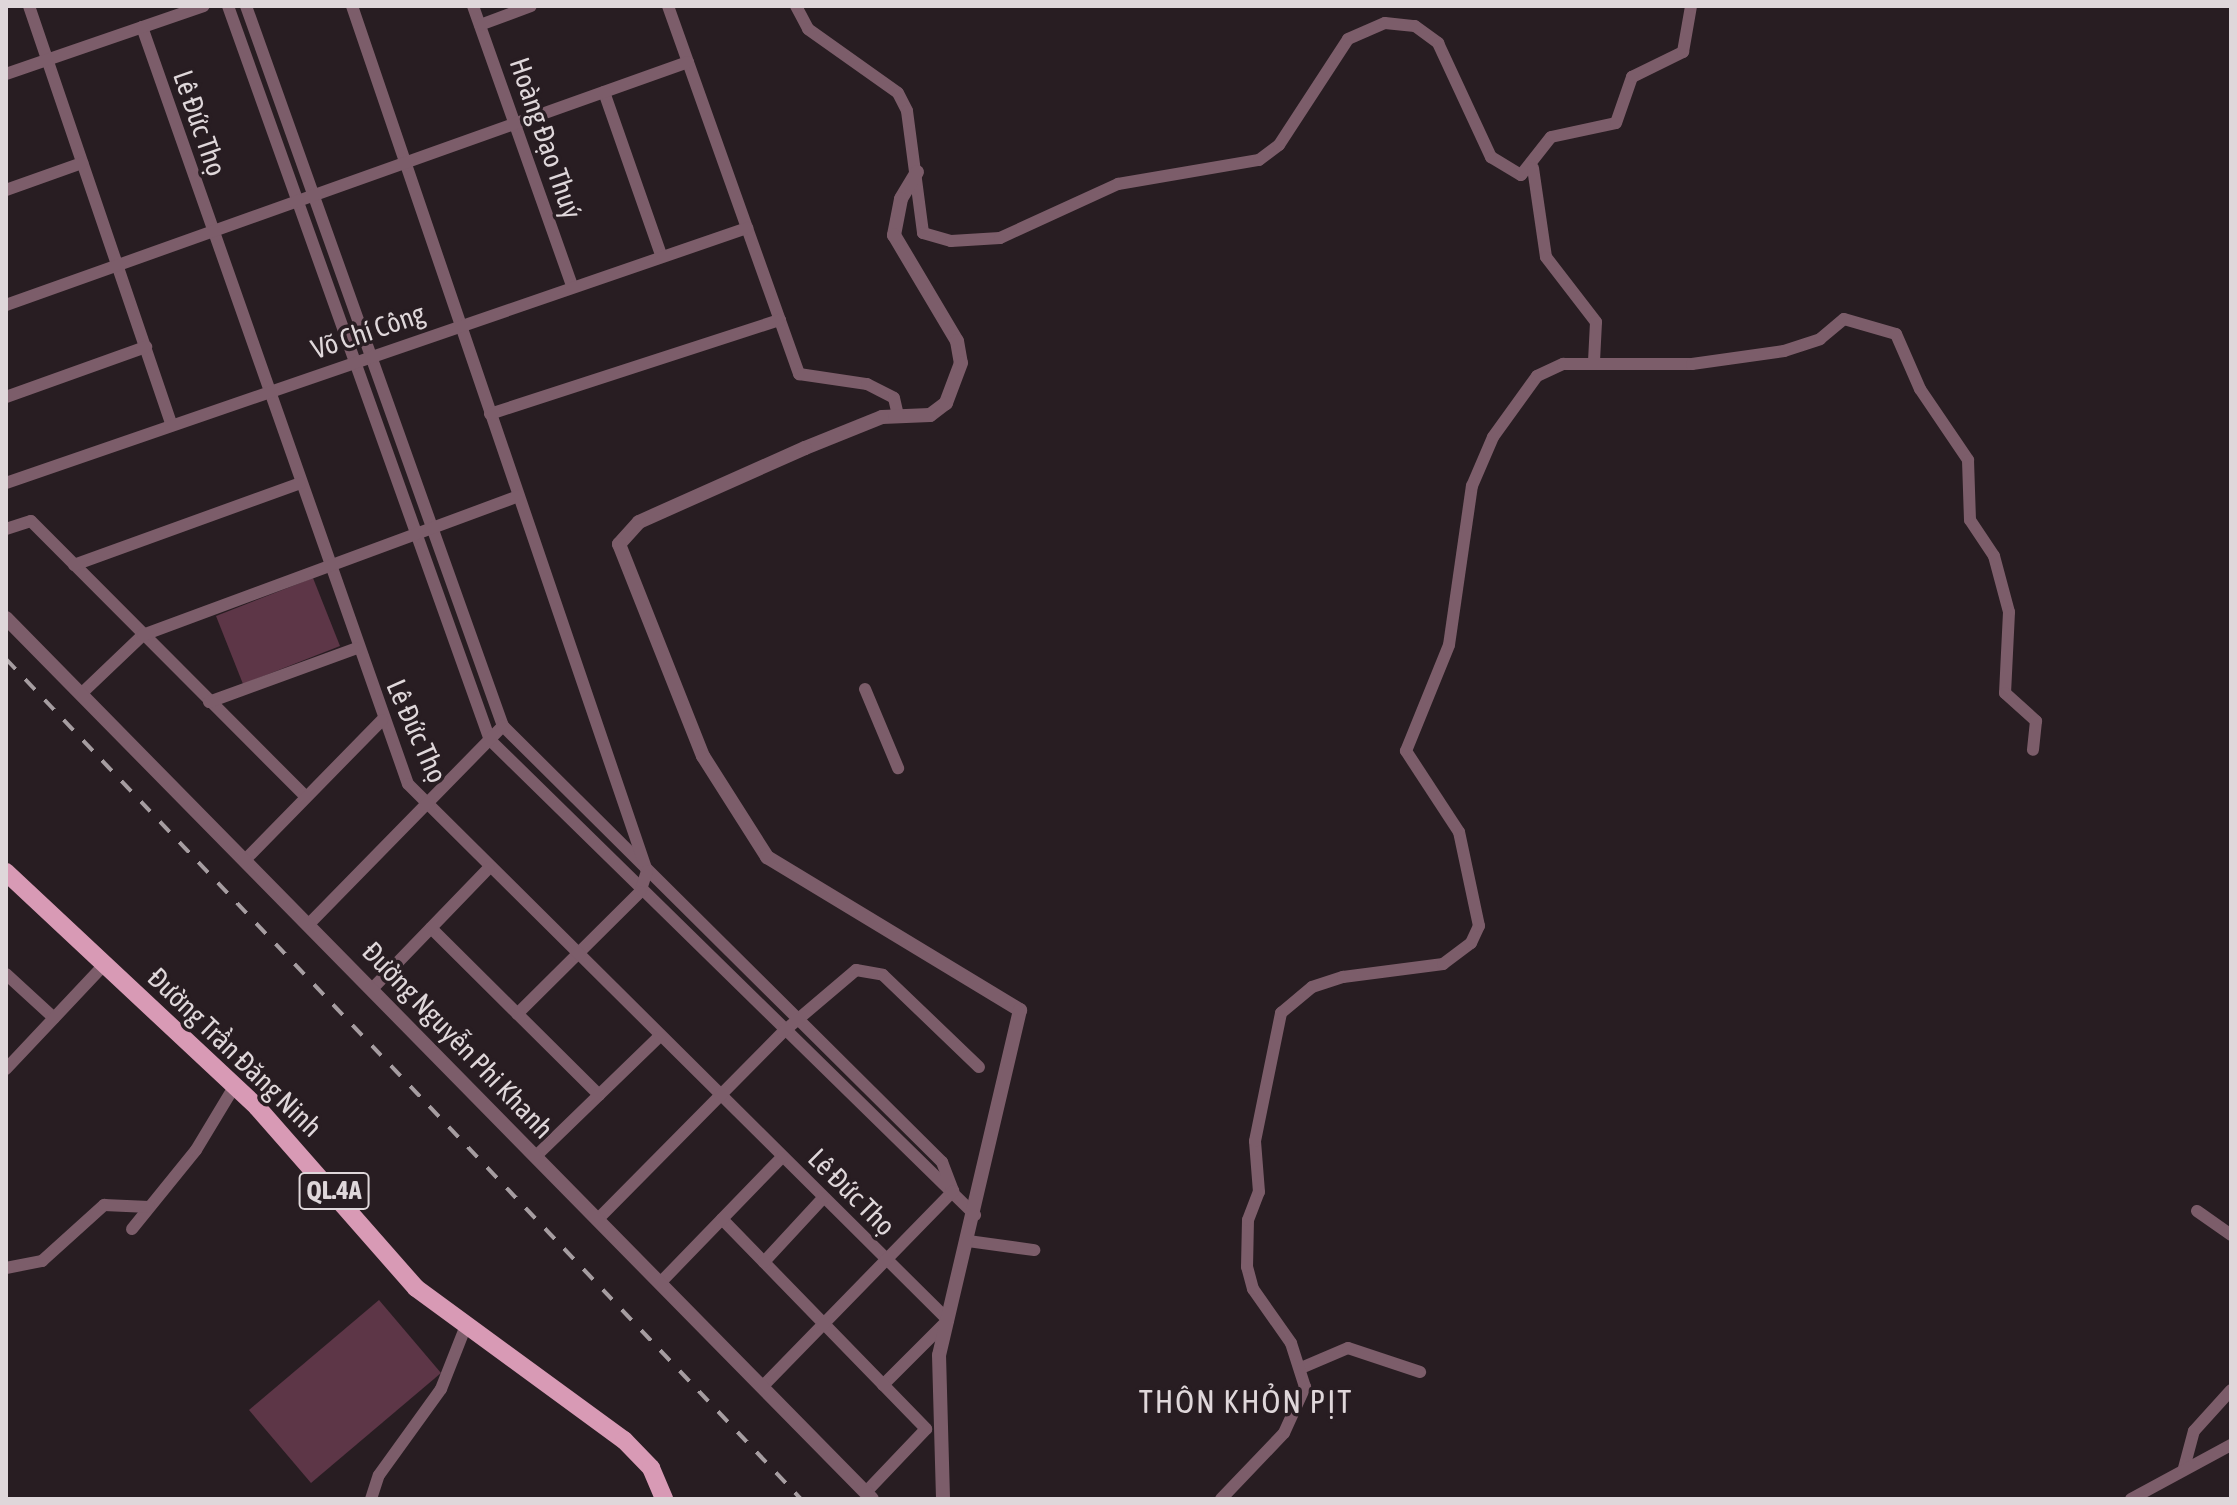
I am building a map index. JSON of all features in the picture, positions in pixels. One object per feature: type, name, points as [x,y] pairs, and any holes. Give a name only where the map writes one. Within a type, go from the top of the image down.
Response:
[{"type":"main road","name":"Đường Trần Đăng Ninh","points":[[6,872],[234,1087],[416,1288],[643,1457],[664,1499]]},
{"type":"street","points":[[29,6],[172,425]]},
{"type":"street","points":[[6,74],[204,6]]},
{"type":"street","points":[[228,6],[413,535],[490,740],[640,892],[975,1215]]},
{"type":"street","points":[[246,6],[503,726],[942,1162],[953,1191]]},
{"type":"street","points":[[352,6],[409,161],[490,414],[647,871],[640,892],[575,952],[517,1014]]},
{"type":"street","name":"Hoàng Đạo Thuý","points":[[473,6],[572,286]]},
{"type":"street","points":[[480,25],[531,6]]},
{"type":"street","points":[[668,6],[799,374],[867,384],[894,398],[898,416]]},
{"type":"street","points":[[796,6],[808,29],[898,93],[917,172],[923,233],[951,241],[1000,238],[1118,184],[1259,160],[1279,145],[1348,39],[1385,23],[1415,26],[1438,43],[1502,170],[1521,175],[1533,168],[1551,137],[1616,123],[1632,77],[1683,52],[1691,6]]},
{"type":"street","name":"Lê Đức Thọ","points":[[142,27],[266,391],[330,564],[382,720],[408,784],[425,805],[948,1320]]},
{"type":"street","points":[[6,305],[688,62]]},
{"type":"street","points":[[604,92],[661,255]]},
{"type":"street","points":[[6,190],[82,163]]},
{"type":"street","points":[[1533,168],[1546,257],[1596,322],[1594,362]]},
{"type":"street","points":[[917,172],[901,199],[894,235],[946,318],[961,363],[946,403],[930,415],[898,416],[639,522],[624,533],[620,552],[703,756],[767,857],[1012,999],[1020,1010],[975,1215],[948,1320],[935,1399],[943,1499]]},
{"type":"street","name":"Võ Chí Công","points":[[7,481],[747,228]]},
{"type":"street","points":[[1221,1499],[1303,1404],[1301,1368],[1247,1267],[1248,1220],[1259,1192],[1255,1141],[1277,1024],[1287,1004],[1312,987],[1356,973],[1443,964],[1471,943],[1480,920],[1459,832],[1411,768],[1407,745],[1449,645],[1472,486],[1493,437],[1537,376],[1563,364],[1692,364],[1784,351],[1820,339],[1844,319],[1896,334],[1920,389],[1968,460],[1970,520],[1994,556],[2009,612],[2005,693],[2036,721],[2033,750]]},
{"type":"street","points":[[490,414],[780,320]]},
{"type":"street","points":[[6,397],[146,347]]},
{"type":"street","points":[[74,565],[300,483]]},
{"type":"street","points":[[81,694],[143,635],[518,496]]},
{"type":"street","points":[[6,529],[27,519],[305,796]]},
{"type":"street","name":"Đường Nguyễn Phi Khanh","points":[[6,618],[869,1496]]},
{"type":"street","points":[[209,702],[357,648]]},
{"type":"street","points":[[865,689],[898,768]]},
{"type":"street","points":[[245,860],[382,720]]},
{"type":"street","points":[[308,925],[503,726]]},
{"type":"street","points":[[372,989],[489,868]]},
{"type":"street","points":[[431,928],[599,1095]]},
{"type":"street","points":[[6,1069],[105,964]]},
{"type":"street","points":[[598,1219],[783,1032],[848,975],[869,968],[979,1067]]},
{"type":"street","points":[[6,974],[54,1018]]},
{"type":"street","points":[[536,1156],[660,1036]]},
{"type":"street","points":[[132,1229],[196,1150],[234,1087]]},
{"type":"street","points":[[660,1283],[782,1157]]},
{"type":"street","points":[[762,1387],[953,1191]]},
{"type":"street","points":[[764,1262],[823,1198]]},
{"type":"street","points":[[6,1268],[42,1261],[104,1205],[149,1207]]},
{"type":"street","points":[[2197,1211],[2231,1235]]},
{"type":"street","points":[[722,1219],[926,1429],[869,1496]]},
{"type":"street","points":[[968,1241],[1034,1250]]},
{"type":"street","points":[[883,1385],[948,1320]]},
{"type":"street","points":[[371,1499],[379,1475],[441,1389],[467,1323]]},
{"type":"street","points":[[1301,1368],[1348,1348],[1420,1372]]},
{"type":"street","points":[[2184,1468],[2194,1431],[2231,1390]]},
{"type":"street","points":[[2131,1499],[2231,1445]]},
{"type":"shaded area","points":[[313,578],[340,646],[243,684],[216,616]]},
{"type":"shaded area","points":[[379,1300],[441,1373],[311,1483],[249,1410]]},
{"type":"railway","points":[[6,659],[801,1499]]},
{"type":"district","name":"THÔN KHỎN PỊT","points":[[1246,1402]]}]
